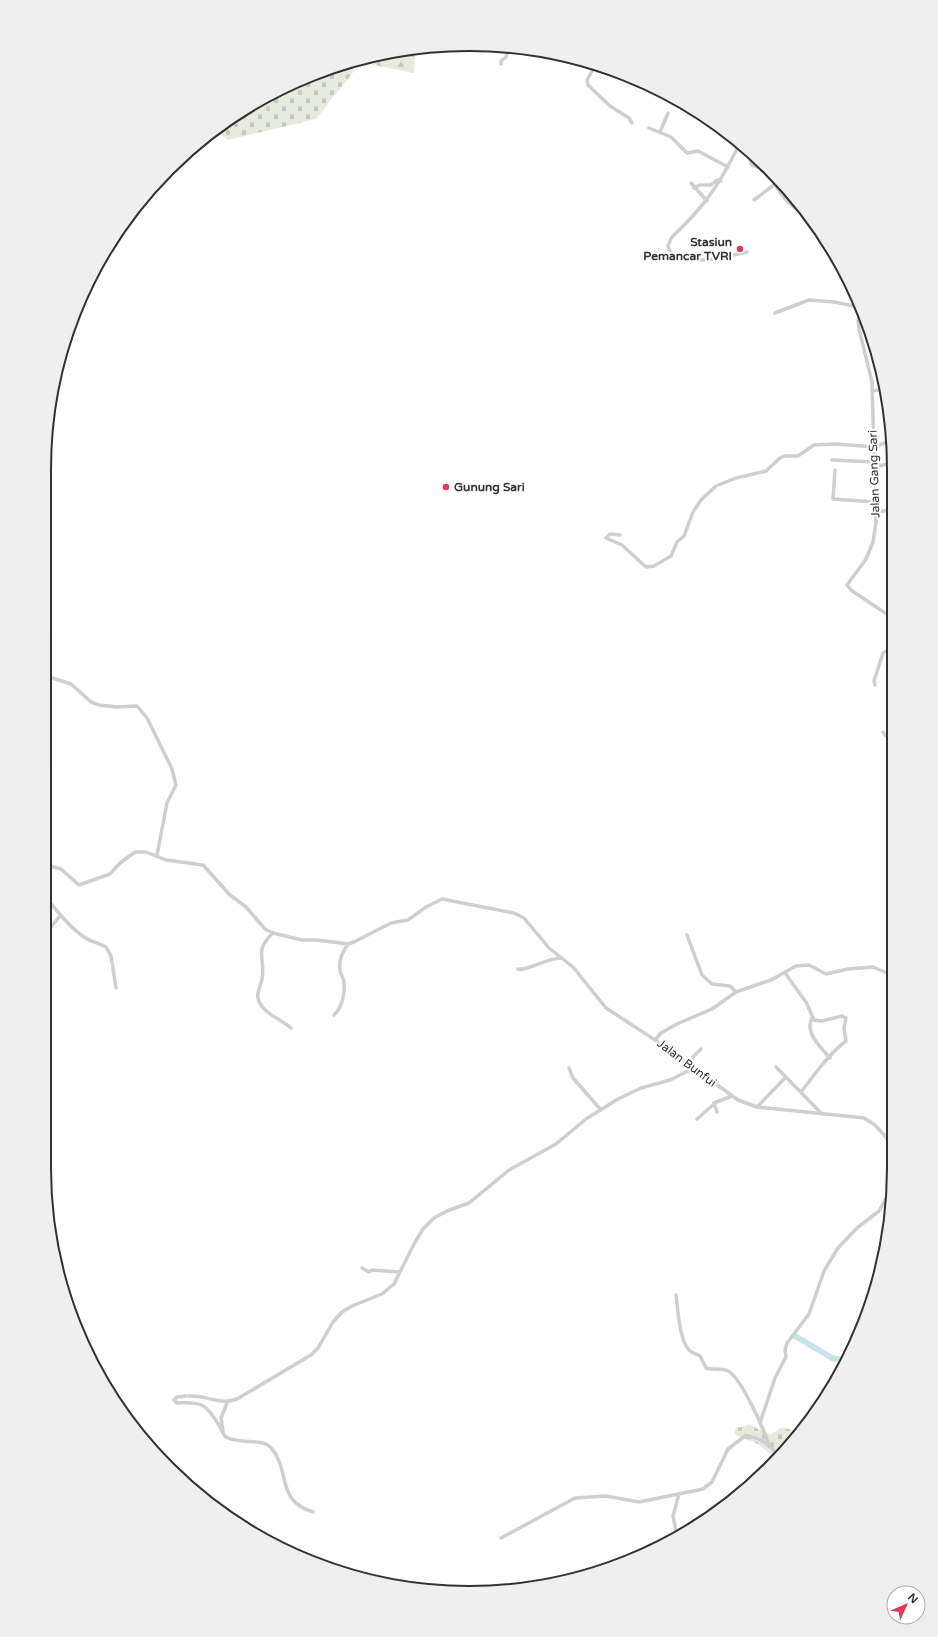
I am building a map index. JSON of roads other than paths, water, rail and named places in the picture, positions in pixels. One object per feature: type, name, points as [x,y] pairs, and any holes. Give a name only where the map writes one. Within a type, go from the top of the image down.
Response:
[{"type":"street","points":[[501,64],[500,60],[506,58],[507,53]]},
{"type":"street","points":[[593,70],[588,78],[588,85],[610,106],[629,118],[632,122]]},
{"type":"street","points":[[660,132],[668,113]]},
{"type":"street","points":[[649,128],[675,139],[687,153],[698,151],[728,166]]},
{"type":"street","points":[[737,149],[721,181],[707,201],[672,237],[668,245],[670,252],[680,257],[701,260],[747,252]]},
{"type":"street","points":[[749,159],[752,166],[759,168]]},
{"type":"street","points":[[694,188],[700,185],[711,185],[717,180],[721,181]]},
{"type":"street","points":[[691,183],[707,201]]},
{"type":"street","points":[[754,200],[775,184]]},
{"type":"street","points":[[775,184],[780,194],[796,209]]},
{"type":"street","points":[[775,313],[809,300],[834,302],[854,306]]},
{"type":"street","name":"Jalan Gang Sari","points":[[858,317],[859,329],[871,372],[876,513],[875,531],[868,554],[847,585],[851,590],[887,614]]},
{"type":"street","points":[[872,391],[879,390]]},
{"type":"street","points":[[620,535],[610,534],[606,538],[622,545],[646,567],[654,566],[671,556],[677,542],[684,536],[693,512],[711,489],[736,478],[766,472],[780,458],[784,456],[798,456],[814,445],[874,447],[886,442]]},
{"type":"street","points":[[832,460],[875,462]]},
{"type":"street","points":[[875,467],[887,464]]},
{"type":"street","points":[[834,470],[833,499],[875,502]]},
{"type":"street","points":[[876,513],[887,510]]},
{"type":"street","points":[[875,686],[874,680],[883,653],[887,651]]},
{"type":"street","points":[[51,678],[71,684],[91,702],[98,705],[117,707],[137,706],[147,718],[172,769],[176,786],[168,803],[157,855]]},
{"type":"street","points":[[883,732],[887,735]]},
{"type":"street","points":[[51,868],[61,869],[76,884],[82,884],[110,874],[132,853],[146,852],[157,855],[166,860],[203,865],[230,895],[246,907],[265,929],[273,933],[302,940],[317,940],[348,944]]},
{"type":"street","name":"Jalan Bunfui","points":[[348,944],[359,940],[391,923],[408,920],[426,907],[442,899],[514,913],[524,918],[540,939],[581,976],[606,1008],[655,1040],[732,1096],[757,1107],[864,1118],[875,1125],[887,1139]]},
{"type":"street","points":[[51,905],[60,916],[83,936],[96,944],[106,947],[110,956],[116,988]]},
{"type":"street","points":[[51,927],[60,916]]},
{"type":"street","points":[[273,933],[266,939],[261,952],[263,978],[257,993],[257,998],[262,1008],[291,1028]]},
{"type":"street","points":[[687,935],[702,975],[712,984],[730,986],[736,992]]},
{"type":"street","points":[[334,1015],[339,1011],[341,1005],[344,985],[339,970],[340,960],[343,950],[348,944]]},
{"type":"street","points":[[518,969],[524,970],[547,960],[562,958]]},
{"type":"street","points":[[655,1040],[661,1033],[677,1024],[712,1009],[736,992],[785,973],[802,964],[815,967],[826,974],[869,967],[877,968],[887,973]]},
{"type":"street","points":[[785,973],[806,1002],[812,1018],[816,1021],[842,1016],[846,1018],[844,1030],[846,1041],[820,1066],[801,1092]]},
{"type":"street","points":[[812,1018],[810,1024],[814,1039],[830,1058]]},
{"type":"street","points":[[689,1065],[693,1057],[701,1049]]},
{"type":"street","points":[[776,1067],[822,1114]]},
{"type":"street","points":[[569,1068],[573,1078],[601,1110]]},
{"type":"street","points":[[313,1512],[304,1509],[288,1493],[278,1457],[268,1445],[262,1442],[236,1441],[224,1436],[207,1407],[197,1402],[177,1403],[174,1400],[177,1397],[205,1396],[227,1403],[238,1399],[312,1355],[318,1348],[333,1322],[342,1312],[390,1289],[423,1229],[434,1218],[447,1211],[469,1203],[509,1170],[556,1144],[586,1119],[637,1089],[664,1082],[694,1068]]},
{"type":"street","points":[[757,1107],[786,1077]]},
{"type":"street","points":[[697,1119],[716,1102],[732,1096]]},
{"type":"street","points":[[713,1105],[717,1112]]},
{"type":"street","points":[[760,1423],[775,1378],[786,1357],[785,1350],[787,1343],[809,1314],[824,1271],[838,1248],[857,1228],[877,1214],[886,1200]]},
{"type":"street","points":[[362,1268],[368,1272],[372,1270],[400,1272]]},
{"type":"street","points":[[676,1295],[680,1324],[686,1346],[691,1352],[700,1356],[706,1368],[726,1370],[734,1375],[760,1423],[769,1445]]},
{"type":"street","points":[[224,1436],[221,1418],[227,1403]]},
{"type":"street","points":[[501,1538],[575,1498],[606,1496],[639,1502],[701,1490],[708,1486],[717,1473],[726,1452],[744,1436],[759,1438],[776,1452]]},
{"type":"street","points":[[676,1531],[673,1520],[679,1494]]},
{"type":"waterway","points":[[795,1336],[832,1358],[840,1360]]},
{"type":"place","name":"Stasiun Pemancar TVRI","points":[[740,249]]},
{"type":"place","name":"Gunung Sari","points":[[446,487]]}]
